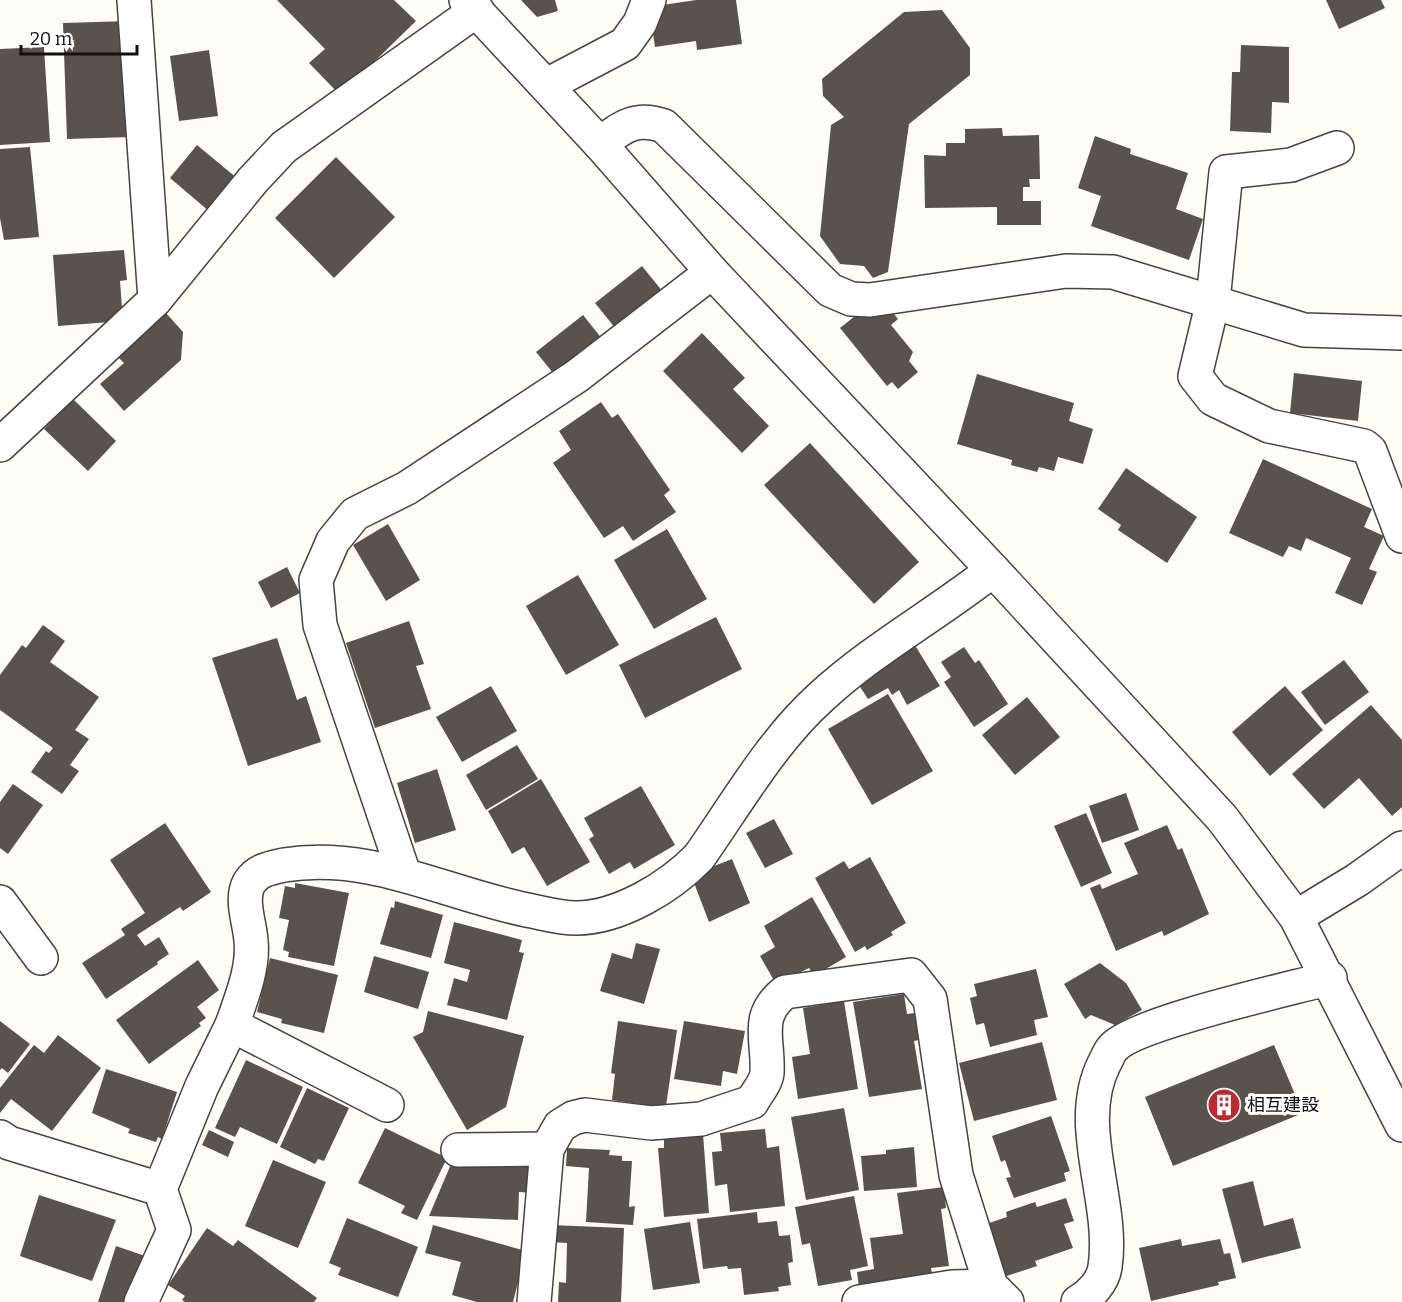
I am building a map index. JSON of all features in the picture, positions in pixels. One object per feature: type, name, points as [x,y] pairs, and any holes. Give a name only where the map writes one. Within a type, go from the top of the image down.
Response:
[{"type":"street","points":[[134,0],[155,300]]},
{"type":"street","points":[[547,85],[625,44],[640,23],[649,0]]},
{"type":"street","points":[[0,445],[155,300],[253,180],[284,147],[472,4],[600,144],[712,272],[993,570],[1222,818],[1296,917],[1330,978],[1402,1125]]},
{"type":"street","points":[[600,144],[628,123],[648,121],[664,126],[830,290],[851,299],[870,300],[1066,271],[1113,272],[1304,330],[1402,333]]},
{"type":"street","points":[[1337,148],[1291,165],[1226,172],[1213,301],[1194,376],[1213,399],[1269,426],[1364,446],[1370,451],[1402,536]]},
{"type":"street","points":[[404,874],[320,625],[316,580],[333,541],[355,514],[407,488],[577,376],[712,272]]},
{"type":"street","points":[[141,1302],[174,1230],[160,1189],[202,1086],[232,1025],[245,988],[252,944],[245,898],[246,890],[255,876],[270,867],[309,861],[362,864],[404,874],[505,906],[561,917],[590,917],[630,903],[681,873],[699,857],[782,740],[820,698],[860,665],[947,606],[993,570]]},
{"type":"street","points":[[1296,917],[1358,880],[1402,848]]},
{"type":"street","points":[[0,902],[41,958]]},
{"type":"street","points":[[534,1302],[548,1149],[553,1135],[560,1126],[573,1118],[585,1115],[651,1123],[701,1119],[752,1102],[767,1076],[764,1023],[772,1003],[779,997],[786,992],[911,975],[930,999],[956,1175],[999,1294],[952,1287],[859,1302]]},
{"type":"street","points":[[1078,1302],[1092,1294],[1105,1268],[1104,1223],[1092,1113],[1097,1079],[1113,1047],[1145,1028],[1330,978]]},
{"type":"street","points":[[232,1025],[387,1105]]},
{"type":"street","points":[[0,1137],[9,1143],[160,1189]]},
{"type":"street","points":[[458,1150],[548,1149]]},
{"type":"building","points":[[277,0],[394,0],[416,21],[340,95],[309,63],[325,49]]},
{"type":"building","points":[[521,0],[555,0],[558,11],[537,17]]},
{"type":"building","points":[[696,0],[736,0],[742,44],[697,50],[696,41],[655,47],[649,7]]},
{"type":"building","points":[[1326,0],[1381,0],[1385,8],[1339,29]]},
{"type":"building","points":[[942,10],[970,48],[970,75],[909,124],[888,272],[873,278],[864,266],[840,264],[820,236],[831,125],[844,117],[823,96],[822,79],[904,12]]},
{"type":"building","points":[[129,21],[132,137],[67,139],[63,23]]},
{"type":"building","points":[[1241,45],[1289,47],[1289,103],[1272,102],[1271,133],[1230,131],[1232,72],[1240,72]]},
{"type":"building","points":[[44,47],[50,142],[0,145],[0,49]]},
{"type":"building","points":[[209,50],[218,116],[179,121],[170,56]]},
{"type":"building","points":[[1002,128],[1003,136],[1039,135],[1040,179],[1029,179],[1030,187],[1023,187],[1023,201],[1041,201],[1041,225],[997,225],[997,207],[925,208],[924,155],[946,156],[946,143],[965,143],[965,129]]},
{"type":"building","points":[[1095,136],[1131,149],[1130,154],[1188,173],[1176,209],[1203,219],[1189,260],[1091,226],[1101,196],[1078,188]]},
{"type":"building","points":[[197,145],[238,179],[210,212],[170,178]]},
{"type":"building","points":[[30,147],[39,237],[4,240],[0,218],[0,149]]},
{"type":"building","points":[[336,157],[395,217],[334,278],[275,218]]},
{"type":"building","points":[[124,250],[127,280],[120,281],[123,321],[58,326],[53,255]]},
{"type":"building","points":[[642,266],[663,292],[616,329],[595,303]]},
{"type":"building","points":[[889,308],[898,319],[891,325],[913,352],[909,361],[918,372],[898,389],[892,382],[887,386],[840,328],[860,312]]},
{"type":"building","points":[[166,313],[183,332],[181,360],[124,411],[100,384],[124,363],[118,357]]},
{"type":"building","points":[[583,315],[603,340],[557,378],[536,352]]},
{"type":"building","points":[[702,333],[745,378],[733,389],[769,426],[742,453],[663,371]]},
{"type":"building","points":[[1294,373],[1362,381],[1358,421],[1290,413]]},
{"type":"building","points":[[977,374],[1074,403],[1069,421],[1093,429],[1083,464],[1058,457],[1054,471],[1039,467],[1037,472],[1011,465],[1012,460],[957,444]]},
{"type":"building","points":[[73,399],[116,441],[88,471],[44,429]]},
{"type":"building","points":[[601,402],[612,418],[618,414],[670,490],[664,495],[676,512],[633,541],[623,526],[604,538],[553,463],[571,450],[559,431]]},
{"type":"building","points":[[810,443],[919,562],[874,604],[764,485]]},
{"type":"building","points":[[1263,459],[1372,509],[1364,527],[1384,536],[1369,569],[1377,572],[1362,605],[1335,593],[1351,558],[1306,538],[1301,551],[1289,546],[1283,557],[1229,533]]},
{"type":"building","points":[[1126,468],[1197,517],[1167,563],[1118,530],[1121,525],[1098,509]]},
{"type":"building","points":[[388,524],[420,580],[386,601],[353,545]]},
{"type":"building","points":[[667,529],[707,599],[654,629],[614,560]]},
{"type":"building","points":[[287,567],[300,593],[271,608],[258,582]]},
{"type":"building","points":[[578,575],[619,645],[566,675],[526,606]]},
{"type":"building","points":[[716,617],[742,669],[645,718],[619,665]]},
{"type":"building","points":[[409,621],[424,664],[416,666],[431,709],[375,728],[346,643]]},
{"type":"building","points":[[43,625],[65,641],[50,662],[99,697],[75,730],[89,739],[70,765],[79,771],[62,794],[31,772],[46,751],[49,753],[53,748],[0,710],[0,675],[22,645],[26,648]]},
{"type":"building","points":[[277,638],[297,700],[306,696],[321,742],[248,766],[212,658]]},
{"type":"building","points":[[913,642],[940,686],[907,705],[899,690],[892,695],[888,688],[868,699],[855,679]]},
{"type":"building","points":[[964,647],[975,663],[979,660],[1008,704],[974,727],[944,682],[951,677],[941,662]]},
{"type":"building","points":[[1344,660],[1369,692],[1325,725],[1301,692]]},
{"type":"building","points":[[491,686],[517,731],[462,762],[436,717]]},
{"type":"building","points":[[1285,686],[1323,730],[1270,776],[1232,732]]},
{"type":"building","points":[[888,694],[933,771],[872,805],[828,729]]},
{"type":"building","points":[[1027,697],[1060,737],[1015,775],[982,735]]},
{"type":"building","points":[[1371,705],[1402,740],[1402,807],[1392,816],[1359,778],[1324,809],[1292,774]]},
{"type":"building","points":[[517,745],[538,779],[486,810],[466,775]]},
{"type":"building","points":[[437,769],[456,830],[415,843],[397,783]]},
{"type":"building","points":[[541,779],[590,862],[547,886],[524,847],[512,854],[488,811]]},
{"type":"building","points":[[13,784],[43,805],[8,854],[0,848],[0,802]]},
{"type":"building","points":[[641,786],[675,845],[634,869],[630,862],[609,874],[589,839],[594,836],[584,818]]},
{"type":"building","points":[[1126,793],[1139,830],[1102,843],[1089,806]]},
{"type":"building","points":[[1086,813],[1112,873],[1081,887],[1054,826]]},
{"type":"building","points":[[774,819],[793,854],[765,868],[746,833]]},
{"type":"building","points":[[165,823],[211,892],[183,911],[180,907],[137,935],[145,946],[159,937],[169,954],[106,999],[82,963],[125,935],[121,929],[145,913],[110,860]]},
{"type":"building","points":[[1167,825],[1178,850],[1182,848],[1209,914],[1164,936],[1162,931],[1116,951],[1090,888],[1100,884],[1102,889],[1138,874],[1124,843]]},
{"type":"building","points":[[870,857],[906,923],[891,932],[893,935],[867,950],[865,946],[855,952],[815,878],[844,861],[849,869]]},
{"type":"building","points":[[732,859],[750,903],[709,922],[691,875]]},
{"type":"building","points":[[295,883],[349,893],[334,966],[288,957],[289,952],[283,950],[289,920],[279,918],[285,886],[295,888]]},
{"type":"building","points":[[812,897],[846,957],[814,976],[809,968],[776,984],[760,956],[775,947],[764,926]]},
{"type":"building","points":[[395,901],[443,915],[431,958],[380,944],[391,907],[394,908]]},
{"type":"building","points":[[454,922],[522,940],[519,952],[524,953],[507,1020],[447,1005],[454,978],[467,982],[470,970],[444,963]]},
{"type":"building","points":[[636,943],[660,949],[644,1004],[600,991],[612,953],[632,959]]},
{"type":"building","points":[[374,956],[429,972],[418,1009],[364,992]]},
{"type":"building","points":[[270,958],[338,975],[324,1033],[281,1023],[282,1019],[257,1012]]},
{"type":"building","points":[[198,960],[219,990],[197,1007],[206,1018],[199,1023],[201,1026],[149,1064],[116,1020]]},
{"type":"building","points":[[1100,963],[1126,983],[1142,1010],[1115,1025],[1091,1015],[1085,1019],[1064,984]]},
{"type":"building","points":[[1036,969],[1048,1017],[1034,1020],[1037,1035],[990,1047],[984,1023],[976,1025],[970,998],[977,996],[974,984]]},
{"type":"building","points":[[904,994],[907,1014],[915,1013],[919,1040],[914,1041],[922,1089],[869,1097],[853,1002]]},
{"type":"building","points":[[844,1001],[858,1089],[798,1099],[792,1057],[810,1054],[803,1008]]},
{"type":"building","points":[[428,1011],[524,1036],[506,1107],[467,1130],[413,1037],[423,1032]]},
{"type":"building","points":[[0,1021],[30,1044],[8,1073],[2,1068],[0,1070]]},
{"type":"building","points":[[618,1021],[677,1030],[665,1113],[652,1112],[652,1106],[612,1100],[615,1074],[611,1073]]},
{"type":"building","points":[[684,1021],[745,1031],[737,1074],[723,1071],[721,1086],[674,1079]]},
{"type":"building","points":[[58,1035],[101,1068],[52,1131],[11,1099],[0,1113],[0,1088],[34,1045],[44,1053]]},
{"type":"building","points":[[1042,1042],[1057,1100],[974,1121],[959,1063]]},
{"type":"building","name":"相互建設","points":[[1274,1045],[1303,1113],[1173,1166],[1145,1097]]},
{"type":"building","points":[[246,1060],[303,1087],[277,1144],[240,1127],[235,1137],[215,1128]]},
{"type":"building","points":[[106,1069],[177,1092],[162,1139],[158,1137],[156,1142],[128,1133],[130,1129],[92,1113]]},
{"type":"building","points":[[307,1088],[349,1108],[324,1161],[318,1159],[315,1164],[280,1147]]},
{"type":"building","points":[[844,1108],[859,1190],[806,1200],[791,1117]]},
{"type":"building","points":[[1051,1116],[1070,1171],[1064,1173],[1066,1181],[1014,1198],[1006,1178],[1011,1177],[1005,1160],[1001,1162],[992,1136]]},
{"type":"building","points":[[385,1128],[447,1158],[417,1220],[401,1213],[405,1206],[358,1183]]},
{"type":"building","points":[[765,1129],[767,1148],[779,1146],[785,1206],[730,1212],[727,1184],[715,1186],[712,1152],[722,1151],[720,1133]]},
{"type":"building","points":[[209,1130],[234,1142],[228,1157],[202,1145]]},
{"type":"building","points":[[703,1134],[709,1213],[664,1217],[658,1148],[664,1148],[664,1138]]},
{"type":"building","points":[[914,1147],[917,1187],[864,1191],[861,1156],[886,1154],[886,1150]]},
{"type":"building","points":[[567,1148],[610,1150],[609,1155],[622,1156],[622,1161],[632,1161],[629,1207],[635,1206],[633,1225],[586,1222],[589,1168],[566,1166]]},
{"type":"building","points":[[454,1157],[537,1161],[535,1193],[519,1192],[518,1220],[429,1216]]},
{"type":"building","points":[[273,1160],[326,1182],[298,1248],[245,1226]]},
{"type":"building","points":[[1253,1181],[1264,1226],[1293,1218],[1301,1248],[1242,1263],[1222,1189]]},
{"type":"building","points":[[944,1187],[946,1208],[941,1209],[949,1266],[931,1268],[933,1278],[859,1288],[857,1272],[874,1269],[870,1238],[903,1234],[897,1193]]},
{"type":"building","points":[[39,1195],[116,1220],[92,1281],[20,1256]]},
{"type":"building","points":[[854,1196],[868,1266],[850,1270],[852,1280],[818,1286],[810,1243],[802,1245],[795,1207]]},
{"type":"building","points":[[1066,1198],[1074,1221],[1064,1224],[1073,1248],[1035,1261],[1037,1266],[1004,1277],[986,1224],[1007,1217],[1006,1212],[1035,1202],[1037,1207]]},
{"type":"building","points":[[757,1212],[758,1223],[777,1221],[779,1236],[790,1235],[793,1262],[788,1263],[791,1285],[778,1287],[779,1291],[744,1295],[741,1268],[728,1269],[727,1266],[703,1269],[697,1219]]},
{"type":"building","points":[[347,1218],[418,1247],[398,1297],[338,1275],[341,1268],[329,1263]]},
{"type":"building","points":[[690,1222],[700,1283],[653,1290],[644,1229]]},
{"type":"building","points":[[433,1225],[526,1251],[513,1302],[477,1302],[452,1295],[461,1262],[425,1253]]},
{"type":"building","points":[[551,1225],[624,1228],[621,1302],[558,1302],[559,1282],[566,1283],[567,1243],[550,1242]]},
{"type":"building","points":[[207,1228],[233,1246],[238,1240],[317,1298],[314,1302],[185,1302],[182,1300],[185,1296],[168,1285]]},
{"type":"building","points":[[1181,1239],[1182,1246],[1220,1239],[1224,1254],[1230,1253],[1236,1278],[1218,1282],[1219,1285],[1151,1301],[1139,1248]]},
{"type":"building","points":[[116,1246],[148,1257],[135,1302],[98,1302]]},
{"type":"place","name":"相互建設","points":[[1224,1105]]}]
